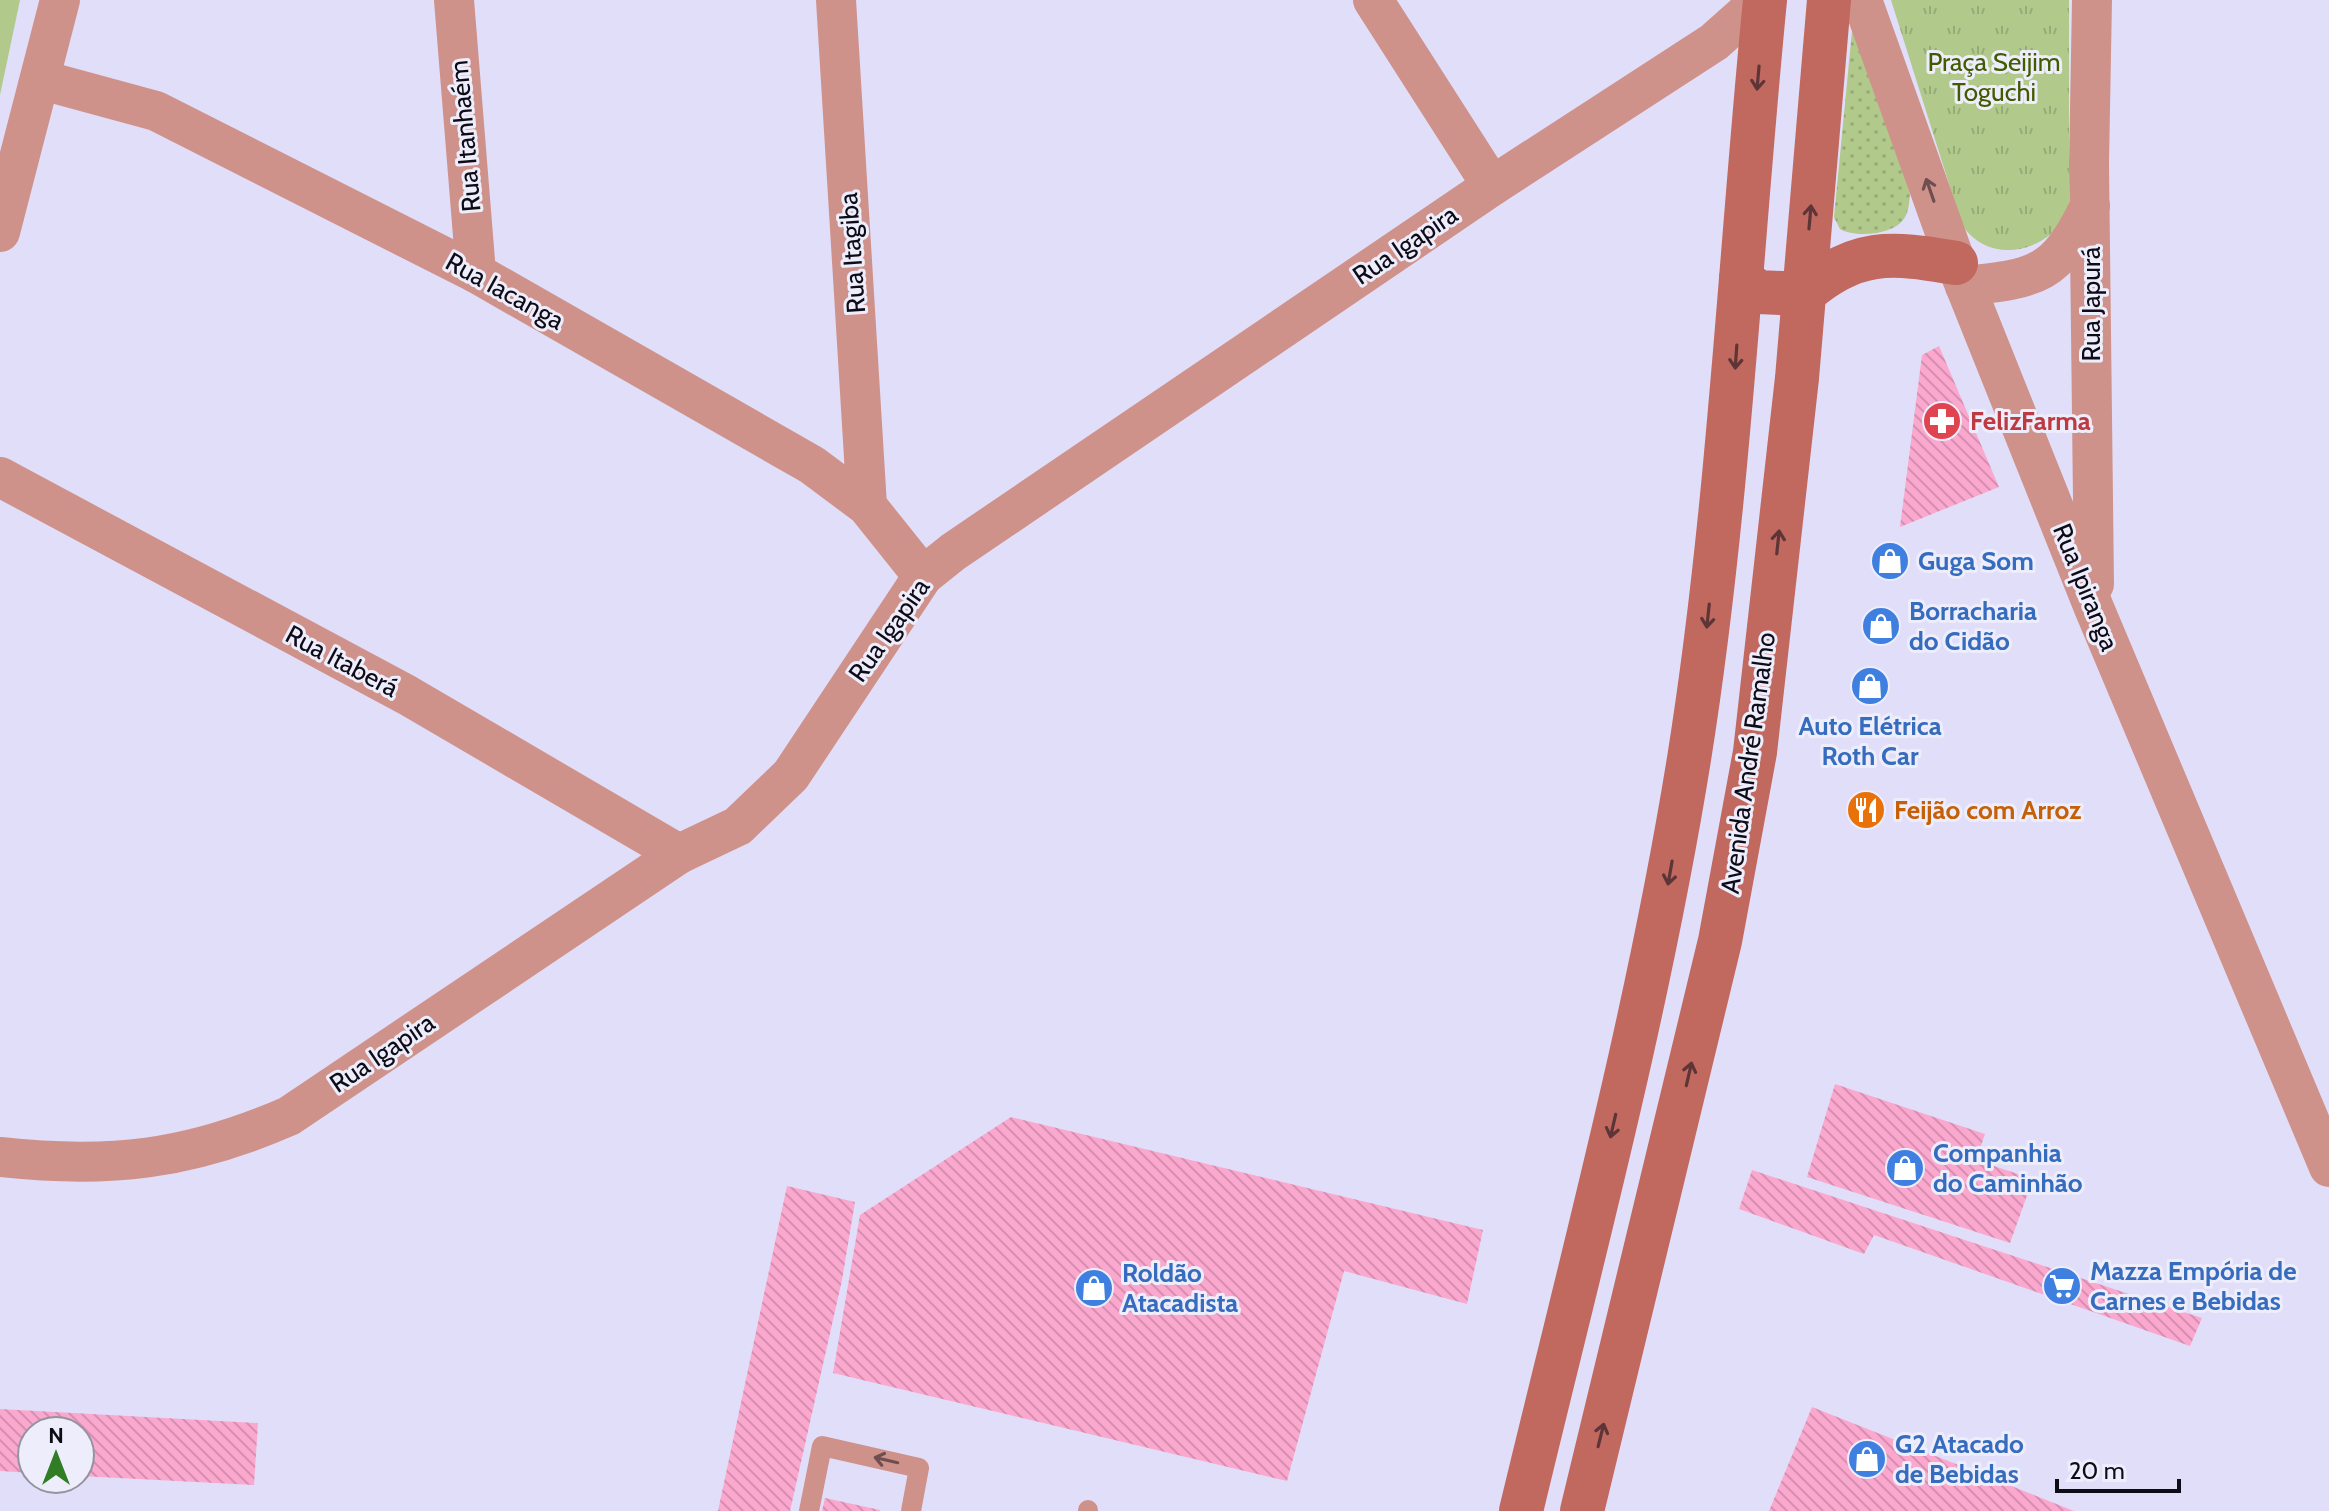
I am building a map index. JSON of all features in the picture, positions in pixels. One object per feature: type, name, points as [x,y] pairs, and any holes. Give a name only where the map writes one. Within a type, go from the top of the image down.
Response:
[{"type":"main road","points":[[1521,1511],[1660,929],[1703,664],[1735,372],[1763,0]]},
{"type":"main road","name":"Avenida André Ramalho","points":[[1582,1511],[1664,1181],[1737,854],[1755,752],[1803,294],[1829,0]]},
{"type":"main road","points":[[1741,279],[1758,292],[1803,294],[1824,276],[1849,262],[1877,255],[1905,254],[1960,274]]},
{"type":"street","points":[[0,232],[42,80],[60,0]]},
{"type":"street","name":"Rua Itanhaém","points":[[454,0],[476,273]]},
{"type":"street","name":"Rua Itagiba","points":[[836,0],[867,506]]},
{"type":"street","points":[[1373,0],[1492,186]]},
{"type":"street","name":"Rua Igapira","points":[[0,1157],[57,1163],[168,1156],[233,1140],[289,1116],[679,854],[738,826],[791,775],[923,576],[953,552],[1492,186],[1714,42],[1763,0]]},
{"type":"street","name":"Rua Ipiranga","points":[[1862,0],[1960,274],[2094,608],[2329,1167]]},
{"type":"street","name":"Rua Japurá","points":[[2092,0],[2090,206],[2094,608]]},
{"type":"street","name":"Rua Iacanga","points":[[42,80],[156,111],[476,273],[812,465],[867,506],[923,576]]},
{"type":"street","points":[[1960,274],[2020,280],[2053,264],[2071,246],[2090,206]]},
{"type":"street","name":"Rua Itaberá","points":[[0,477],[407,695],[679,854]]},
{"type":"lane","points":[[809,1511],[822,1446],[919,1468],[911,1511]]},
{"type":"green space","points":[[0,0],[20,0],[0,95]]},
{"type":"green space","name":"Praça Seijim Toguchi","points":[[1891,0],[2069,0],[2069,210],[2050,235],[2027,247],[2003,250],[1981,243],[1962,225]]},
{"type":"green space","points":[[1852,31],[1864,47],[1910,194],[1908,211],[1903,220],[1891,229],[1873,234],[1855,234],[1840,229],[1834,217]]},
{"type":"building","name":"FelizFarma","points":[[1939,346],[1999,487],[1900,527],[1922,355]]},
{"type":"building","name":"Companhia do Caminhão","points":[[1835,1084],[1985,1134],[1976,1160],[2033,1179],[2010,1243],[1807,1177]]},
{"type":"building","name":"Roldão Atacadista","points":[[1011,1117],[1483,1230],[1467,1304],[1344,1271],[1287,1481],[833,1373],[860,1215]]},
{"type":"building","name":"Mazza Empória de Carnes e Bebidas","points":[[1752,1170],[2202,1318],[2190,1346],[1874,1235],[1864,1254],[1739,1209]]},
{"type":"building","points":[[787,1186],[855,1202],[842,1280],[790,1511],[718,1511]]},
{"type":"building","name":"G2 Atacado de Bebidas","points":[[1812,1407],[2074,1511],[1769,1511]]},
{"type":"building","points":[[0,1409],[258,1423],[254,1485],[96,1477],[96,1415],[16,1415],[16,1472],[0,1471]]},
{"type":"building","points":[[825,1498],[880,1510],[880,1511],[822,1511]]},
{"type":"place","name":"FelizFarma","points":[[1942,421]]},
{"type":"place","name":"Guga Som","points":[[1890,561]]},
{"type":"place","name":"Borracharia do Cidão","points":[[1881,626]]},
{"type":"place","name":"Auto Elétrica Roth Car","points":[[1870,686]]},
{"type":"place","name":"Feijão com Arroz","points":[[1866,810]]},
{"type":"place","name":"Companhia do Caminhão","points":[[1905,1168]]},
{"type":"place","name":"Mazza Empória de Carnes e Bebidas","points":[[2062,1286]]},
{"type":"place","name":"Roldão Atacadista","points":[[1094,1288]]},
{"type":"place","name":"G2 Atacado de Bebidas","points":[[1867,1459]]}]
